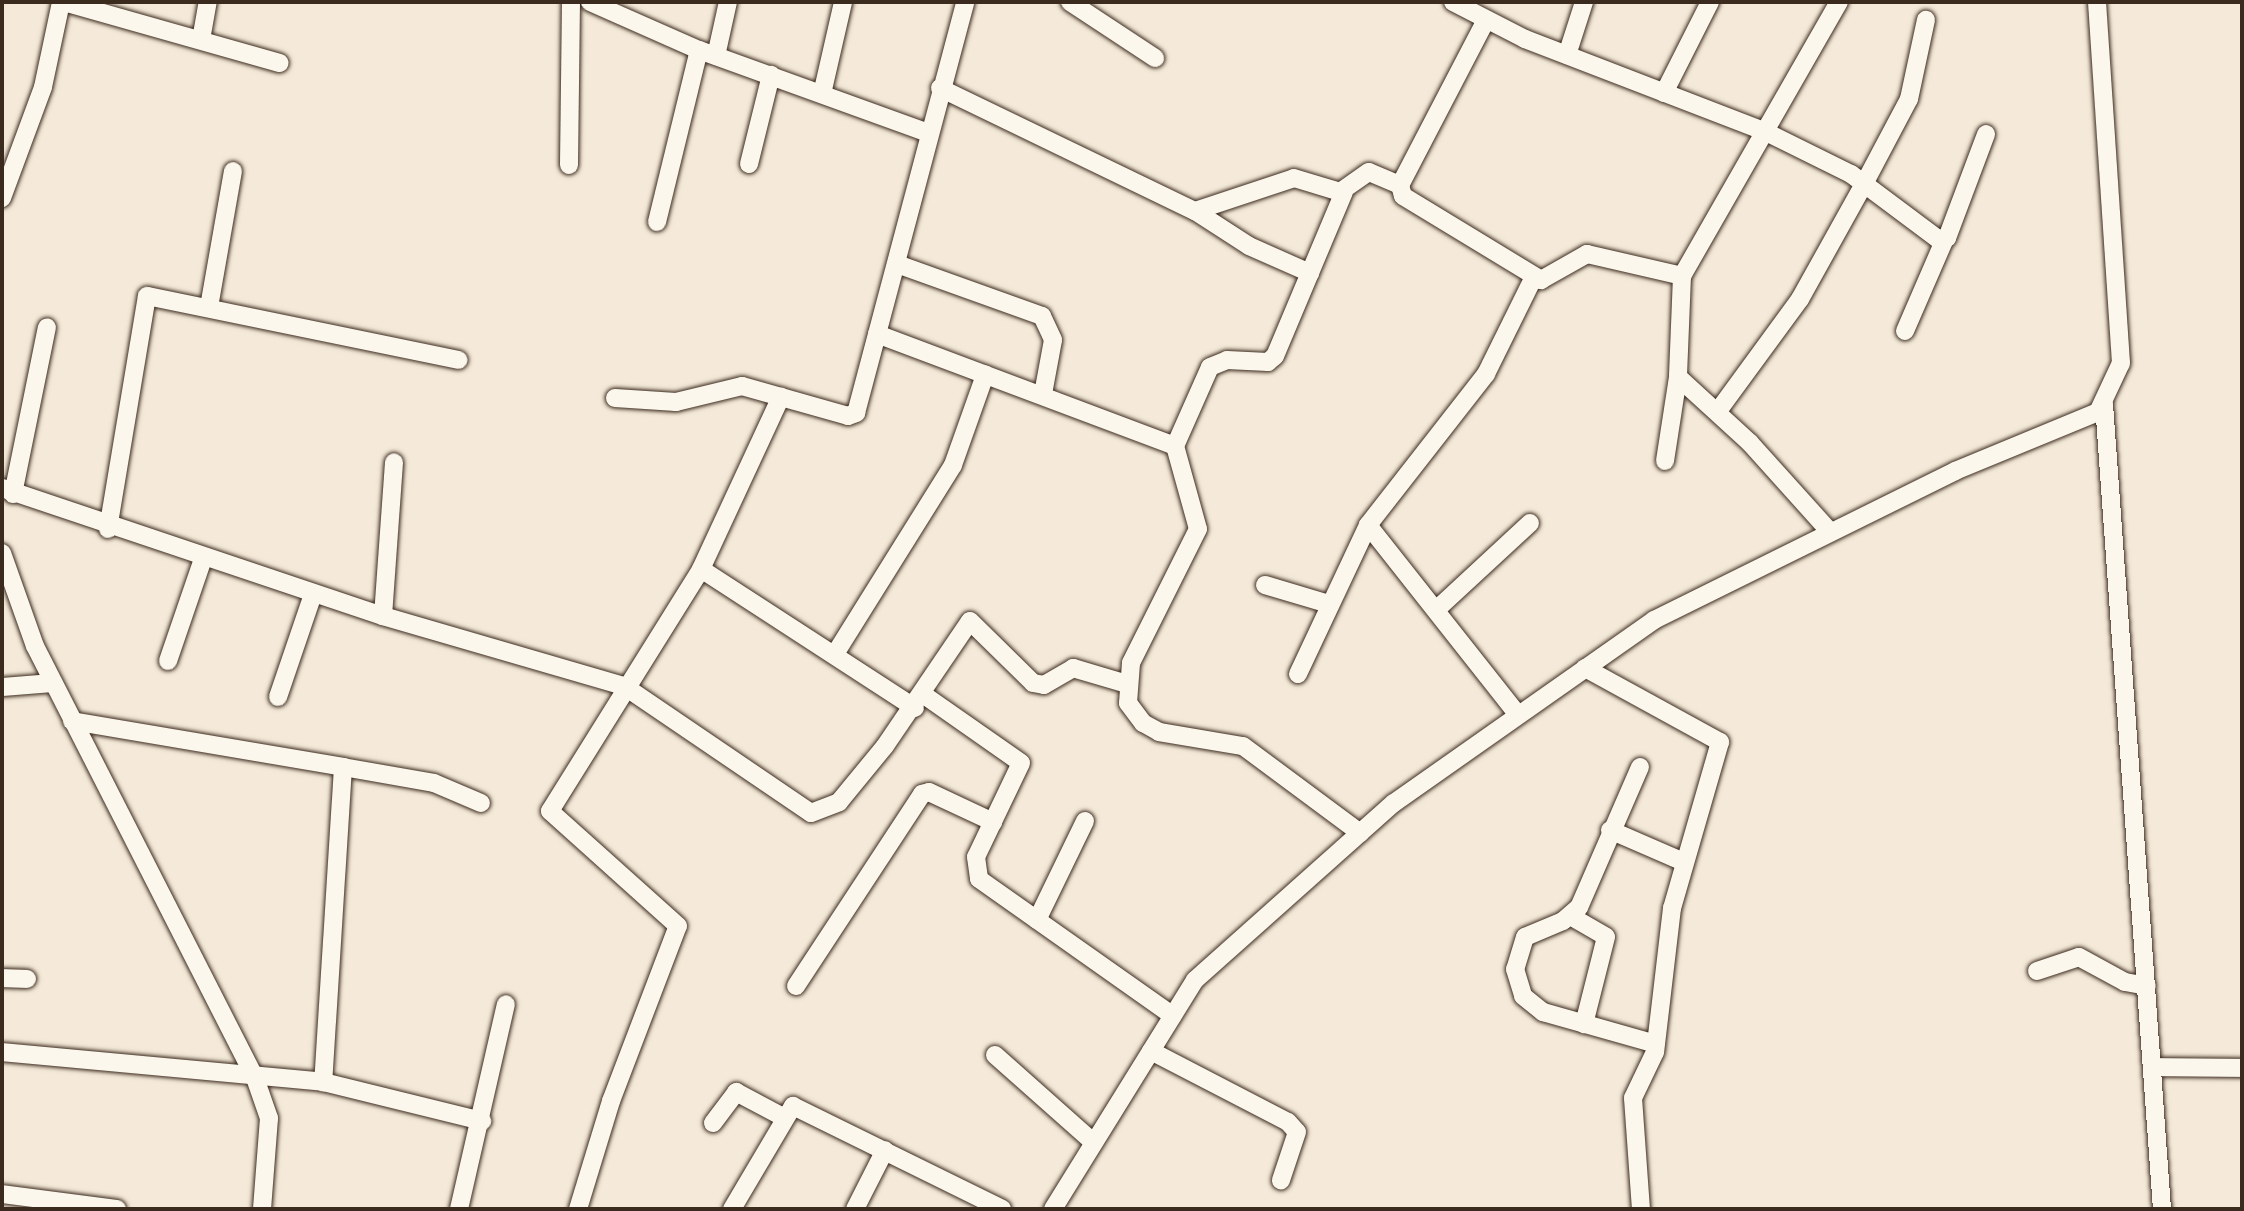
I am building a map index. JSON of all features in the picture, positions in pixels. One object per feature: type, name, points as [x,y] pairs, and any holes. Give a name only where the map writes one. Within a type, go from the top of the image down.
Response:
[{"type":"street","points":[[2,198],[43,87],[63,2],[280,62]]},
{"type":"street","points":[[201,40],[208,2]]},
{"type":"street","points":[[569,165],[571,2]]},
{"type":"street","points":[[590,2],[708,53],[928,133]]},
{"type":"street","points":[[657,222],[708,53],[728,2]]},
{"type":"street","points":[[822,94],[843,2]]},
{"type":"street","points":[[615,398],[676,402],[734,386],[854,415],[897,264],[928,133],[965,2]]},
{"type":"street","points":[[1070,2],[1156,58]]},
{"type":"street","points":[[1454,2],[1486,20],[1567,55],[1768,133],[1864,184],[1944,241]]},
{"type":"street","points":[[1567,55],[1584,2]]},
{"type":"street","points":[[1664,93],[1710,2]]},
{"type":"street","points":[[1665,461],[1678,377],[1682,276],[1768,133],[1839,2]]},
{"type":"street","points":[[2097,2],[2120,363],[2104,404],[2162,1209]]},
{"type":"street","points":[[1399,185],[1486,20]]},
{"type":"street","points":[[1718,411],[1793,309],[1864,184],[1909,99],[1922,63],[1926,20]]},
{"type":"street","points":[[749,164],[771,75]]},
{"type":"street","points":[[940,88],[1195,211],[1249,246],[1310,272]]},
{"type":"street","points":[[1905,331],[1986,134]]},
{"type":"street","points":[[209,307],[233,171]]},
{"type":"street","points":[[1360,833],[1243,746],[1197,742],[1143,723],[1128,702],[1131,663],[1195,546],[1194,505],[1175,446],[1210,367],[1227,360],[1268,362],[1275,356],[1344,192],[1369,172],[1399,185],[1407,199],[1534,277],[1556,276],[1587,254],[1601,254],[1682,276]]},
{"type":"street","points":[[1195,211],[1294,178],[1344,192]]},
{"type":"street","points":[[897,264],[1042,316],[1053,340],[1043,394]]},
{"type":"street","points":[[1298,674],[1368,525],[1486,374],[1534,277]]},
{"type":"street","points":[[108,529],[143,302],[154,295],[458,360]]},
{"type":"street","points":[[47,327],[7,491],[108,529],[202,559],[383,616],[624,686],[811,814],[839,802],[919,702],[970,621],[1033,683],[1044,685],[1073,668],[1128,684]]},
{"type":"street","points":[[877,334],[1043,394],[1175,446]]},
{"type":"street","points":[[835,654],[953,465],[985,375]]},
{"type":"street","points":[[1678,377],[1718,411],[1830,532]]},
{"type":"street","points":[[578,1209],[611,1101],[679,932],[677,922],[550,811],[624,686],[701,569],[781,397]]},
{"type":"street","points":[[1053,1209],[1195,980],[1360,833],[1518,715],[1654,620],[1830,532],[2104,404]]},
{"type":"street","points":[[383,616],[394,462]]},
{"type":"street","points":[[1436,610],[1530,523]]},
{"type":"street","points":[[1368,525],[1518,715]]},
{"type":"street","points":[[2,553],[53,683],[254,1075],[269,1118],[262,1209]]},
{"type":"street","points":[[168,661],[202,559]]},
{"type":"street","points":[[701,569],[835,654],[1021,763],[973,870],[1037,920],[1173,1017]]},
{"type":"street","points":[[1265,585],[1329,604]]},
{"type":"street","points":[[278,697],[313,594]]},
{"type":"street","points":[[1585,668],[1719,738],[1684,862],[1656,1045],[1633,1098],[1641,1209]]},
{"type":"street","points":[[2,687],[53,683]]},
{"type":"street","points":[[72,721],[433,783],[481,803]]},
{"type":"street","points":[[1640,767],[1572,917],[1525,936],[1516,969],[1532,1006],[1656,1045]]},
{"type":"street","points":[[323,1083],[342,768]]},
{"type":"street","points":[[796,986],[922,794],[929,792],[993,822]]},
{"type":"street","points":[[1037,920],[1085,821]]},
{"type":"street","points":[[1610,830],[1684,862]]},
{"type":"street","points":[[1572,917],[1606,937],[1584,1024]]},
{"type":"street","points":[[2037,971],[2079,957],[2124,982],[2147,986]]},
{"type":"street","points":[[2,978],[27,979]]},
{"type":"street","points":[[459,1209],[482,1121],[506,1004]]},
{"type":"street","points":[[1151,1051],[1288,1122],[1297,1132],[1281,1180]]},
{"type":"street","points":[[2,1052],[323,1083],[482,1121]]},
{"type":"street","points":[[995,1055],[1094,1143]]},
{"type":"street","points":[[2153,1068],[2242,1068]]},
{"type":"street","points":[[713,1123],[736,1092],[783,1117]]},
{"type":"street","points":[[732,1209],[788,1108],[800,1106],[1002,1209]]},
{"type":"street","points":[[855,1209],[885,1150]]},
{"type":"street","points":[[2,1194],[106,1209]]}]
